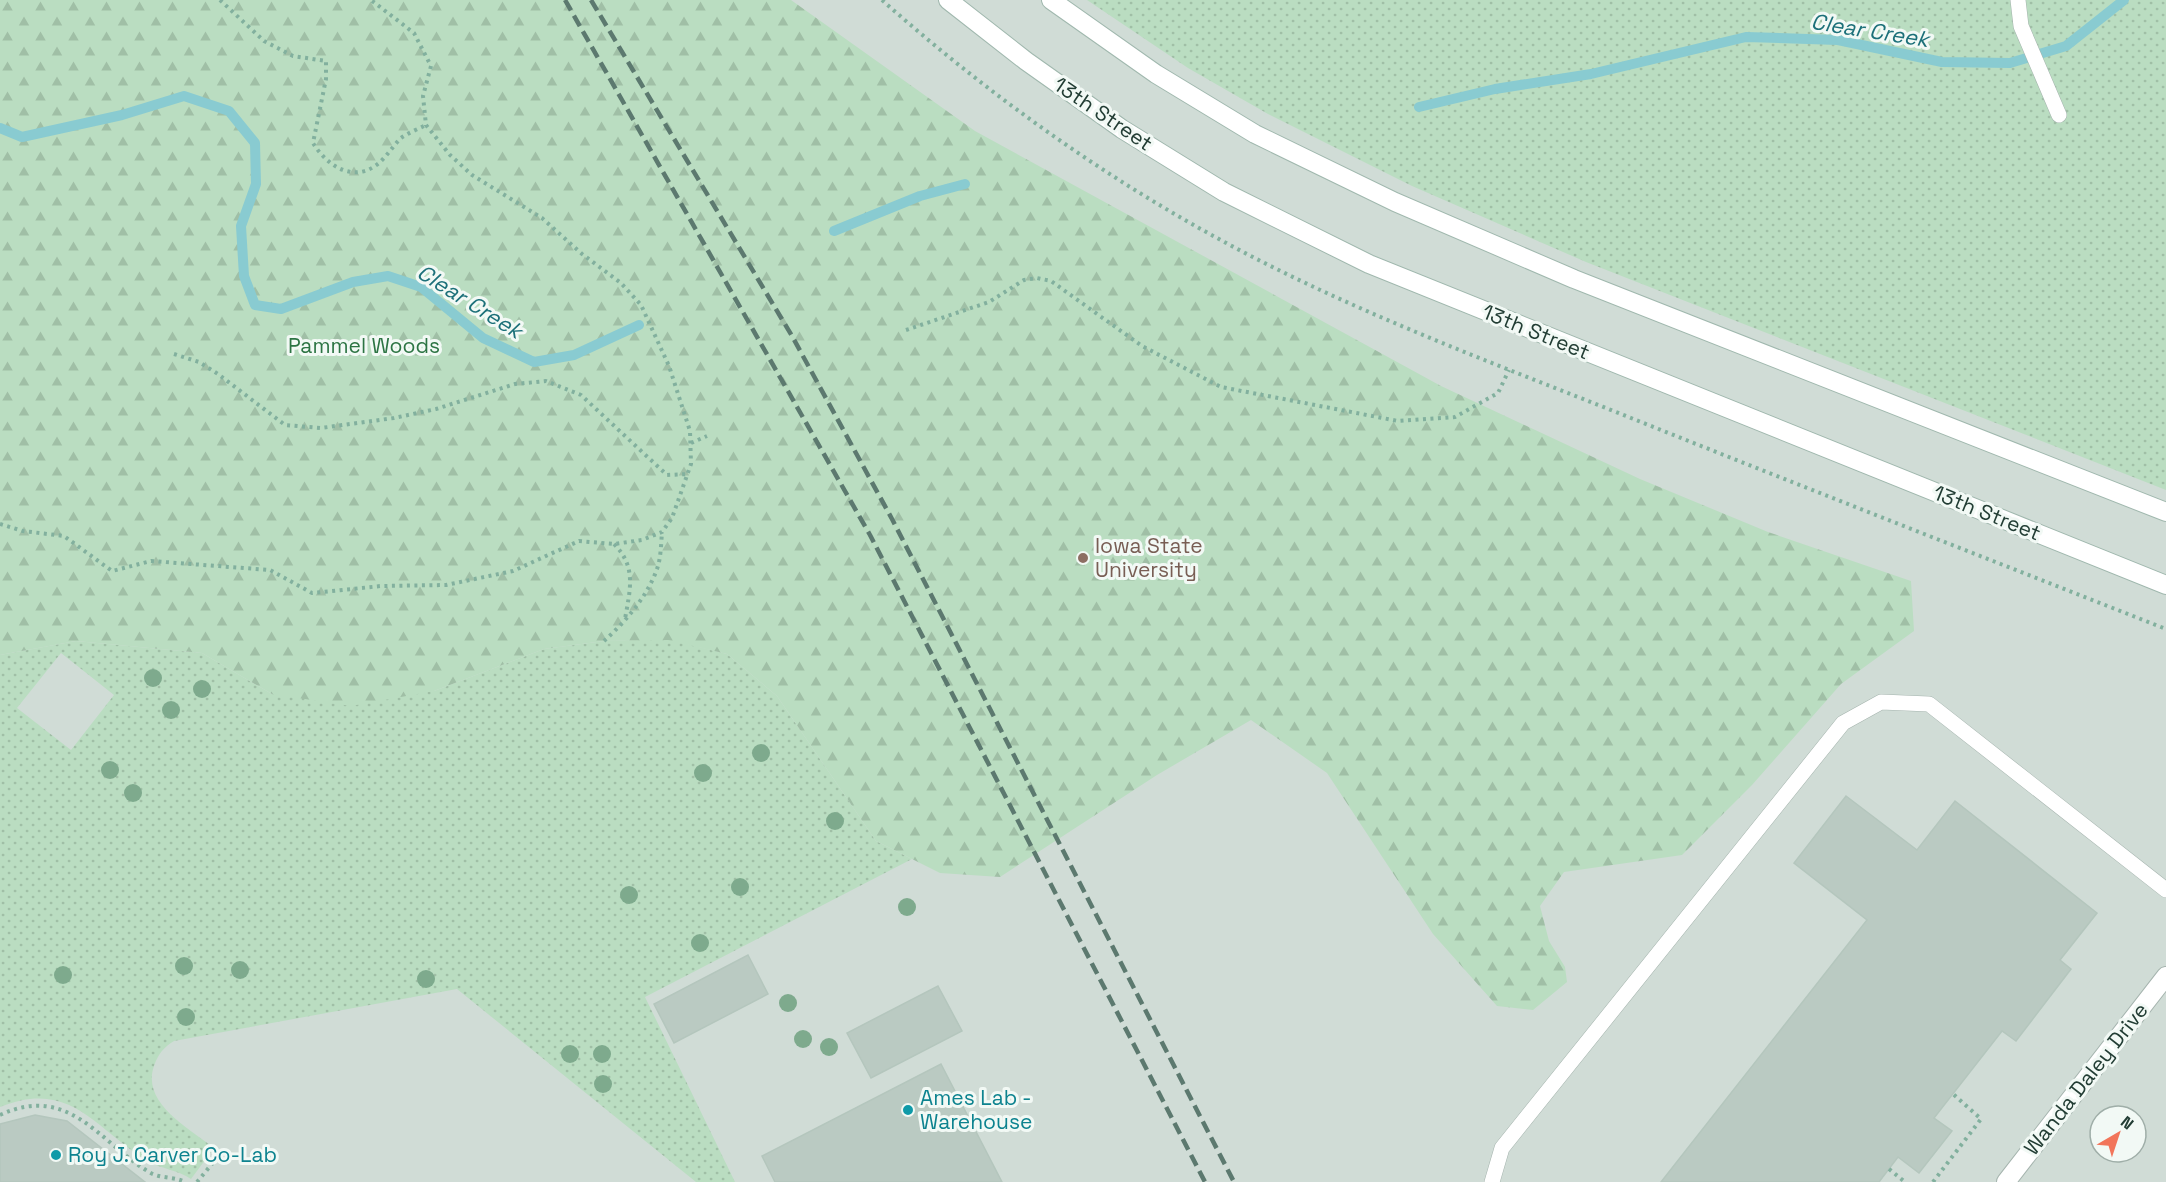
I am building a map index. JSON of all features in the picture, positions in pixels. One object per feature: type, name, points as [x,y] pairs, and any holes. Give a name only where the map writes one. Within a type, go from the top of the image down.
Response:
[{"type":"main road","name":"13th Street","points":[[948,0],[1026,62],[1131,135],[1224,192],[1369,264],[2166,585]]},
{"type":"main road","points":[[1051,0],[1156,74],[1256,134],[1395,202],[1574,279],[2166,512]]},
{"type":"main road","name":"Wanda Daley Drive","points":[[2006,1182],[2166,976]]},
{"type":"lane","points":[[2018,0],[2021,26],[2059,115]]},
{"type":"lane","points":[[1492,1182],[1503,1148],[1843,723],[1881,702],[1929,704],[2166,890]]},
{"type":"path","points":[[220,0],[264,41],[292,56],[326,61],[326,79],[313,143],[322,158],[337,169],[355,173],[378,164],[402,137],[426,125]]},
{"type":"path","points":[[371,0],[414,33],[431,66],[423,96],[426,125],[450,155],[472,175],[542,218],[582,254],[621,283],[641,305],[669,366],[690,431],[689,474],[672,518],[662,532],[657,568],[645,592],[624,623],[604,641]]},
{"type":"path","points":[[906,330],[989,302],[1024,280],[1037,278],[1051,281],[1142,346],[1221,387],[1398,421],[1455,417],[1498,393],[1509,370]]},
{"type":"path","points":[[174,354],[199,362],[285,425],[321,428],[393,418],[436,409],[515,384],[546,381],[581,394],[666,475],[689,474]]},
{"type":"path","points":[[691,443],[707,436]]},
{"type":"path","points":[[0,524],[23,531],[64,536],[112,571],[151,561],[270,570],[312,592],[381,586],[446,585],[513,571],[579,541],[614,544],[642,540],[662,532]]},
{"type":"path","points":[[614,544],[627,556],[631,575],[624,623]]},
{"type":"path","points":[[1933,1182],[1981,1119],[1953,1094]]},
{"type":"path","points":[[0,1115],[18,1108],[54,1107],[73,1114],[147,1171],[184,1182]]},
{"type":"path","points":[[197,1182],[220,1153]]},
{"type":"path","points":[[1889,1169],[1905,1182]]},
{"type":"shaded area","name":"Iowa State University","points":[[0,0],[2166,0],[2166,1182],[0,1182]]},
{"type":"green space","name":"Pammel Woods","points":[[0,0],[791,0],[975,131],[1441,386],[1640,479],[1768,532],[1911,581],[1914,631],[1841,684],[1752,785],[1682,855],[1564,872],[1540,906],[1549,941],[1565,967],[1567,982],[1533,1010],[1497,1006],[1433,934],[1327,773],[1251,720],[1157,775],[1000,877],[940,873],[876,841],[777,696],[727,654],[668,640],[604,641],[544,649],[434,691],[351,706],[272,694],[202,653],[76,641],[0,655]]},
{"type":"green space","points":[[1087,0],[2166,0],[2166,490],[1586,262],[1412,186],[1268,114],[1188,68]]},
{"type":"green space","points":[[668,639],[727,654],[777,696],[876,841],[912,859],[645,997],[735,1182],[696,1182],[457,989],[170,1043],[159,1054],[154,1066],[152,1079],[154,1092],[170,1113],[214,1148],[191,1179],[148,1161],[97,1123],[64,1103],[46,1099],[25,1100],[0,1107],[0,655],[76,641],[202,653],[272,694],[434,691],[544,649],[604,641]],"holes":[[[61,653],[114,695],[71,750],[17,708]]]},
{"type":"building","points":[[1846,796],[1917,850],[1955,801],[2097,913],[2060,960],[2071,969],[2016,1041],[2002,1031],[1934,1118],[1952,1131],[1919,1173],[1898,1157],[1879,1182],[1661,1182],[1867,920],[1794,863]]},
{"type":"building","points":[[748,955],[768,994],[674,1043],[654,1004]]},
{"type":"building","points":[[938,986],[962,1031],[871,1078],[847,1033]]},
{"type":"building","name":"Ames Lab - Warehouse","points":[[941,1064],[1002,1182],[775,1182],[762,1156]]},
{"type":"building","name":"Roy J. Carver Co-Lab","points":[[35,1115],[67,1121],[145,1182],[0,1182],[0,1124]]},
{"type":"waterway","name":"Clear Creek","points":[[1419,107],[1495,89],[1591,74],[1746,37],[1838,40],[1942,62],[2010,63],[2066,46],[2124,0]]},
{"type":"waterway","name":"Clear Creek","points":[[0,128],[22,137],[122,115],[184,96],[229,111],[255,143],[256,184],[241,226],[244,276],[255,305],[281,309],[353,282],[388,276],[421,287],[483,338],[534,362],[574,355],[639,325]]},
{"type":"waterway","name":"Clear Creek","points":[[834,231],[920,196],[965,184]]},
{"type":"railway","points":[[565,0],[870,535],[1205,1182]]},
{"type":"railway","points":[[591,0],[792,336],[892,519],[1234,1182]]},
{"type":"place","name":"Iowa State University","points":[[1083,558]]},
{"type":"place","name":"Ames Lab - Warehouse","points":[[908,1110]]},
{"type":"place","name":"Roy J. Carver Co-Lab","points":[[56,1155]]}]
